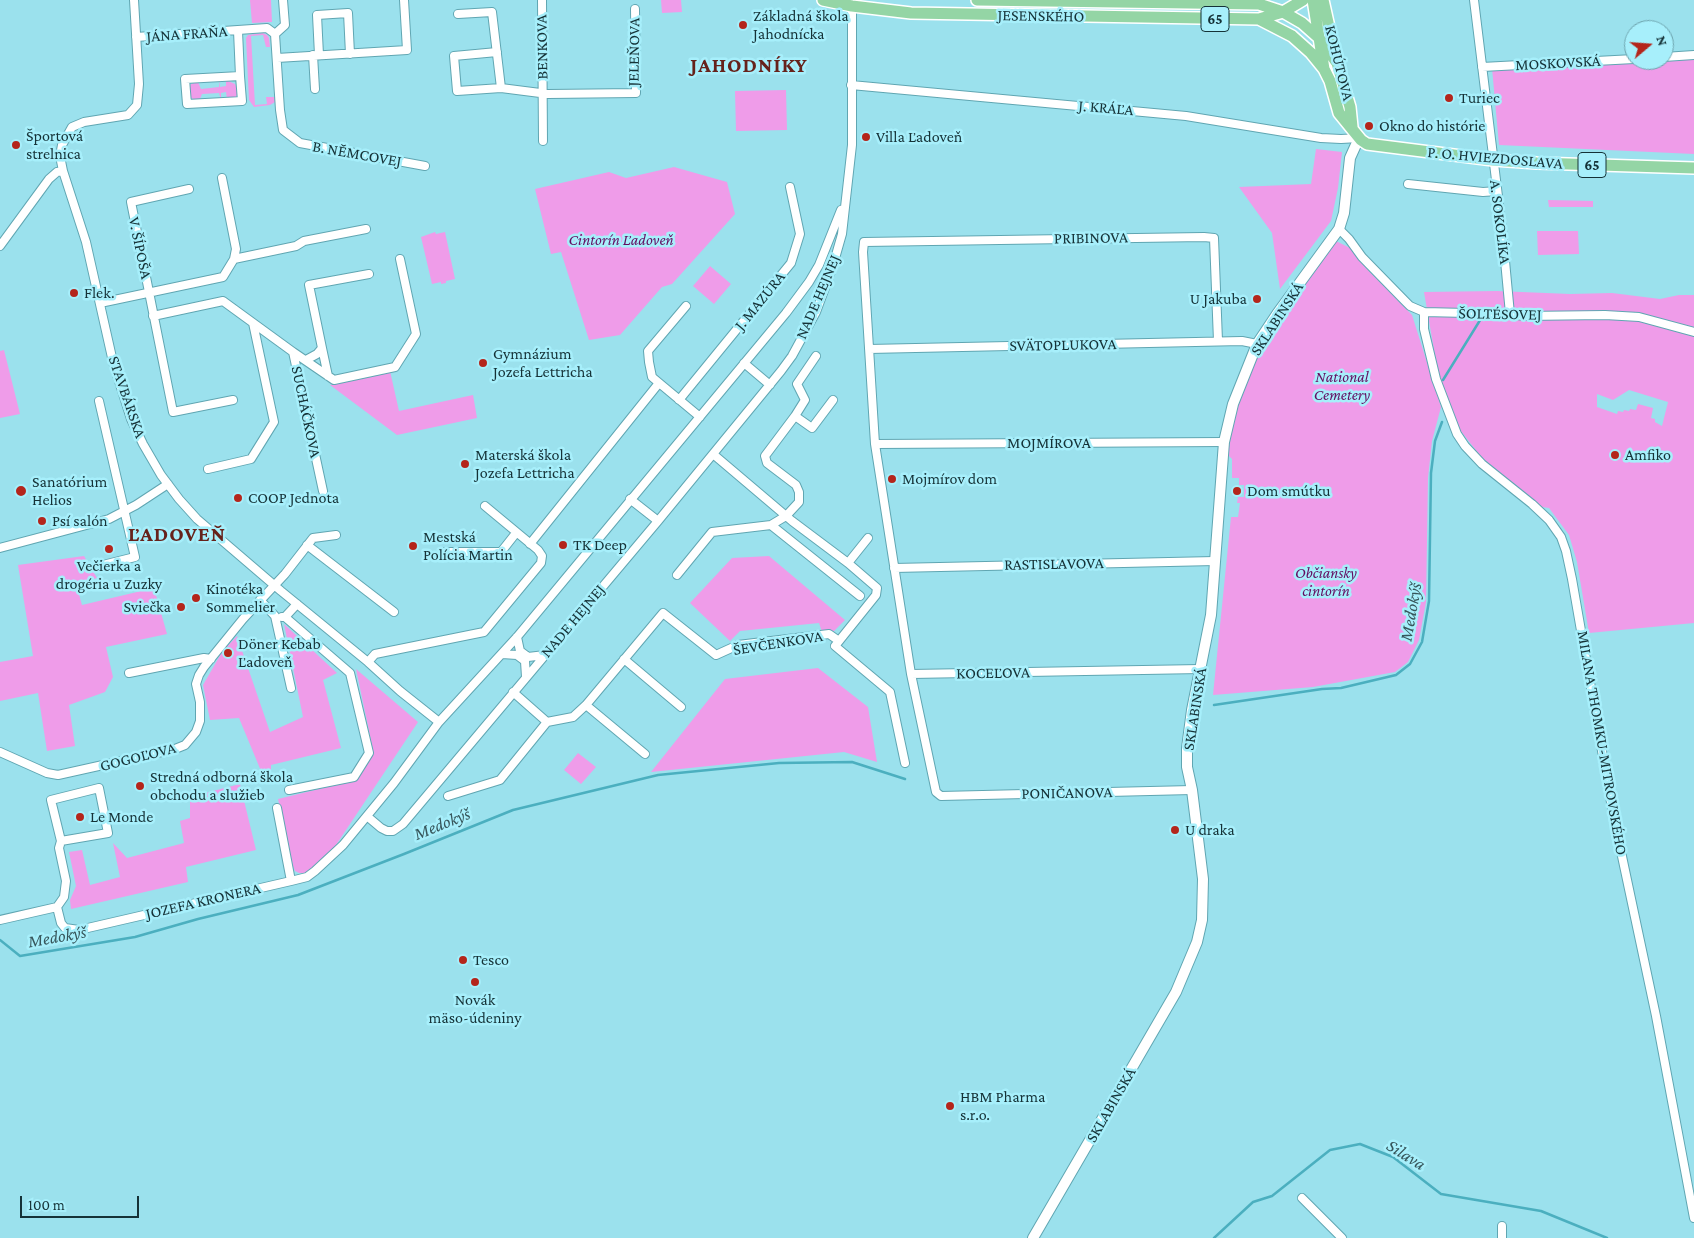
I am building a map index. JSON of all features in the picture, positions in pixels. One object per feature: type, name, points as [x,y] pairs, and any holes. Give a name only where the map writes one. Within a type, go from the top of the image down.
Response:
[{"type":"main road","name":"JESENSKÉHO","points":[[823,0],[853,2],[911,13],[1259,19],[1283,12],[1303,0]]},
{"type":"main road","name":"JESENSKÉHO","points":[[977,0],[1259,4],[1273,0]]},
{"type":"main road","name":"KOHÚTOVA","points":[[1313,0],[1324,69],[1330,81],[1339,113],[1359,138]]},
{"type":"main road","name":"KOHÚTOVA","points":[[1323,0],[1337,63],[1350,107],[1352,127]]},
{"type":"main road","name":"JESENSKÉHO","points":[[1259,4],[1283,12],[1302,23],[1319,38],[1337,63]]},
{"type":"main road","name":"JESENSKÉHO","points":[[1259,19],[1292,36],[1311,53],[1324,69]]},
{"type":"main road","name":"P. O. HVIEZDOSLAVA","points":[[1359,138],[1367,144],[1537,164],[1694,168]]},
{"type":"street","name":"STAVBÁRSKA","points":[[134,0],[139,96],[135,108],[128,114],[84,122],[72,127],[60,149],[63,171],[86,242],[113,362],[131,419],[148,454],[168,484],[197,519],[274,586],[439,722]]},
{"type":"street","points":[[283,0],[285,25],[275,34],[276,58],[406,50],[404,0]]},
{"type":"street","name":"BENKOVA","points":[[542,0],[543,141]]},
{"type":"street","name":"A. SOKOLÍKA","points":[[1474,0],[1510,314]]},
{"type":"street","name":"NADE HEJNEJ","points":[[368,817],[380,828],[387,831],[399,828],[658,521],[792,356],[816,312],[842,234],[852,145],[853,2]]},
{"type":"street","name":"JELEŇOVA","points":[[542,94],[636,93],[635,9]]},
{"type":"street","points":[[458,14],[492,12],[501,88]]},
{"type":"street","points":[[315,89],[317,15],[348,13],[350,54]]},
{"type":"street","name":"JÁNA FRAŇA","points":[[136,37],[267,28],[275,34]]},
{"type":"street","name":"JÁNA FRAŇA","points":[[238,31],[242,101],[187,104],[185,79],[240,76]]},
{"type":"street","name":"BENKOVA","points":[[497,52],[454,56],[457,92],[501,88],[542,94]]},
{"type":"street","points":[[1674,56],[1694,55]]},
{"type":"street","name":"B. NĚMCOVEJ","points":[[276,58],[283,130],[300,143],[425,166]]},
{"type":"street","name":"MOSKOVSKÁ","points":[[1482,67],[1624,60]]},
{"type":"street","name":"J. KRÁĽA","points":[[851,85],[1186,116],[1321,138],[1359,138]]},
{"type":"street","points":[[1359,138],[1350,158],[1344,213],[1339,229],[1362,257],[1410,306],[1424,312]]},
{"type":"street","points":[[0,246],[49,179],[57,172],[63,171]]},
{"type":"street","points":[[222,178],[236,248],[234,259],[296,246],[304,241],[366,229]]},
{"type":"street","points":[[1408,184],[1483,192],[1497,191]]},
{"type":"street","name":"J. MAZÚRA","points":[[679,400],[791,263],[800,234],[790,187]]},
{"type":"street","name":"V. ŠÍPOŠA","points":[[150,293],[131,202],[188,189]]},
{"type":"street","name":"NADE HEJNEJ","points":[[291,881],[306,877],[324,864],[343,846],[368,817],[439,722],[517,637],[786,313],[809,282],[819,264],[845,201]]},
{"type":"street","name":"SKLABINSKÁ","points":[[1033,1238],[1176,992],[1197,942],[1202,920],[1203,879],[1192,790],[1187,767],[1188,729],[1211,614],[1224,442],[1232,404],[1257,344],[1339,229]]},
{"type":"street","name":"PRIBINOVA","points":[[869,349],[862,252],[864,242],[1204,236],[1214,238],[1218,342]]},
{"type":"street","name":"V. ŠÍPOŠA","points":[[100,303],[223,277],[234,259]]},
{"type":"street","points":[[293,352],[334,380],[395,367],[416,334],[400,259]]},
{"type":"street","points":[[328,376],[309,285],[369,274]]},
{"type":"street","points":[[150,293],[173,412],[233,400]]},
{"type":"street","name":"SUCHÁČKOVA","points":[[153,316],[223,301],[293,352],[323,491]]},
{"type":"street","points":[[686,306],[648,351],[652,378],[700,417]]},
{"type":"street","name":"ŠOLTÉSOVEJ","points":[[1424,312],[1524,316],[1605,315],[1639,317],[1694,332]]},
{"type":"street","name":"MILANA THOMKU-MITROVSKÉHO","points":[[1424,312],[1424,329],[1436,379],[1457,434],[1465,446],[1482,464],[1549,520],[1561,537],[1566,551],[1614,814],[1656,1016],[1694,1218]]},
{"type":"street","name":"SUCHÁČKOVA","points":[[208,469],[251,459],[274,422],[253,322]]},
{"type":"street","name":"SVÄTOPLUKOVA","points":[[869,349],[1242,341],[1257,344]]},
{"type":"street","points":[[306,360],[318,354],[322,348]]},
{"type":"street","points":[[869,349],[875,444],[911,674]]},
{"type":"street","points":[[677,575],[712,532],[771,525],[786,516],[798,502],[799,492],[796,485],[767,463],[765,456],[805,400],[797,384],[816,356]]},
{"type":"street","points":[[744,363],[770,385]]},
{"type":"street","points":[[530,544],[659,383]]},
{"type":"street","points":[[795,416],[812,428],[834,400]]},
{"type":"street","name":"STAVBÁRSKA","points":[[98,401],[126,511],[135,557],[99,566]]},
{"type":"street","name":"MOJMÍROVA","points":[[875,444],[1224,442]]},
{"type":"street","points":[[713,454],[786,516],[877,588],[876,595],[837,643]]},
{"type":"street","points":[[0,548],[92,525],[126,511],[168,484]]},
{"type":"street","points":[[630,499],[658,521]]},
{"type":"street","points":[[368,662],[375,654],[484,632],[541,563],[542,556],[538,550],[485,506]]},
{"type":"street","points":[[771,525],[860,596]]},
{"type":"street","points":[[442,552],[501,552],[516,533]]},
{"type":"street","points":[[336,535],[313,538],[307,545],[394,612]]},
{"type":"street","points":[[848,564],[868,538]]},
{"type":"street","name":"GOGOĽOVA","points":[[0,752],[39,770],[58,775],[175,749],[185,745],[196,732],[200,721],[200,702],[196,684],[199,675],[307,545]]},
{"type":"street","name":"RASTISLAVOVA","points":[[894,568],[1215,561]]},
{"type":"street","points":[[260,600],[275,616],[291,688]]},
{"type":"street","points":[[285,617],[297,604]]},
{"type":"street","name":"ŠEVČENKOVA","points":[[624,659],[663,613],[716,655],[738,646],[829,634],[890,692],[905,762]]},
{"type":"street","points":[[275,616],[285,617],[350,673],[369,753],[354,777],[289,790]]},
{"type":"street","points":[[517,637],[520,651],[528,657],[545,655]]},
{"type":"street","points":[[502,654],[517,654],[525,661],[526,677]]},
{"type":"street","points":[[129,674],[204,658],[211,660]]},
{"type":"street","points":[[448,796],[500,780],[547,722],[573,717],[586,705],[624,659],[681,707]]},
{"type":"street","name":"KOCEĽOVA","points":[[911,674],[1201,669]]},
{"type":"street","name":"PONIČANOVA","points":[[911,674],[936,792],[941,796],[1192,790]]},
{"type":"street","points":[[513,692],[547,722]]},
{"type":"street","points":[[586,705],[645,754]]},
{"type":"street","points":[[0,920],[57,907],[64,897],[66,888],[59,848],[61,842],[51,800],[99,788],[108,833],[61,842]]},
{"type":"street","points":[[277,808],[291,881]]},
{"type":"street","name":"JOZEFA KRONERA","points":[[57,907],[61,923],[66,928],[79,930],[291,881]]},
{"type":"street","points":[[1302,1198],[1342,1238]]},
{"type":"street","points":[[1502,1226],[1502,1238]]},
{"type":"green space","points":[[250,0],[271,0],[272,22],[252,23]]},
{"type":"green space","points":[[661,0],[681,0],[682,12],[662,13]]},
{"type":"green space","points":[[263,33],[269,38],[270,47],[266,47],[263,35],[251,36],[255,105],[267,104],[266,97],[274,97],[275,102],[270,105],[254,107],[249,100],[246,38],[248,35]]},
{"type":"green space","points":[[1694,57],[1694,154],[1499,145],[1492,68],[1624,61],[1624,70],[1674,70],[1674,58]]},
{"type":"green space","points":[[219,80],[220,87],[226,86],[226,80],[235,84],[238,92],[236,97],[227,99],[226,92],[221,93],[221,100],[219,93],[202,94],[199,101],[190,97],[189,88],[191,84],[198,82],[201,89],[219,87]]},
{"type":"green space","points":[[786,90],[787,130],[736,131],[735,91]]},
{"type":"green space","points":[[1316,149],[1342,152],[1338,188],[1331,221],[1280,289],[1272,233],[1239,187],[1311,184]]},
{"type":"green space","name":"Cintorín Ľadoveň","points":[[674,167],[727,182],[735,214],[672,284],[662,287],[620,335],[589,340],[561,252],[551,254],[535,189],[609,172],[626,178]]},
{"type":"green space","points":[[1548,200],[1593,201],[1593,207],[1549,207]]},
{"type":"green space","points":[[1537,231],[1578,231],[1579,254],[1538,255]]},
{"type":"green space","points":[[435,232],[436,234],[445,232],[455,279],[441,284],[441,282],[432,284],[421,237]]},
{"type":"green space","points":[[1336,241],[1352,249],[1366,268],[1412,315],[1441,407],[1432,441],[1428,478],[1426,602],[1419,640],[1408,662],[1395,672],[1313,687],[1213,695],[1231,517],[1238,517],[1240,503],[1237,503],[1238,497],[1244,497],[1244,485],[1239,485],[1239,478],[1232,478],[1232,459],[1228,455],[1235,407],[1261,347]]},
{"type":"green space","points":[[710,266],[731,284],[714,304],[693,286]]},
{"type":"green space","points":[[1424,292],[1612,293],[1660,299],[1679,295],[1694,295],[1694,623],[1589,633],[1577,562],[1569,535],[1549,508],[1542,507],[1482,458],[1460,430],[1438,373]],"holes":[[[1629,390],[1668,402],[1662,426],[1655,422],[1655,419],[1651,418],[1653,408],[1638,404],[1636,410],[1618,411],[1617,414],[1597,407],[1597,394],[1613,400]]]},
{"type":"green space","points":[[4,350],[20,414],[0,418],[0,351]]},
{"type":"green space","points":[[390,371],[399,411],[473,395],[477,418],[397,435],[330,385]]},
{"type":"green space","points":[[84,556],[97,578],[76,584],[82,605],[154,588],[167,634],[106,647],[113,677],[105,692],[69,705],[75,746],[47,751],[38,693],[0,701],[0,662],[33,656],[18,565]]},
{"type":"green space","points":[[769,556],[845,620],[834,631],[822,632],[819,623],[740,631],[730,641],[690,603],[732,558]]},
{"type":"green space","points":[[284,624],[337,673],[323,680],[341,748],[271,765],[271,778],[261,771],[239,718],[210,720],[203,685],[222,652],[237,636],[270,732],[303,717]]},
{"type":"green space","points":[[818,668],[868,707],[877,762],[844,752],[651,772],[725,679]]},
{"type":"green space","points":[[356,669],[418,722],[332,851],[306,873],[299,873],[295,871],[293,866],[278,799],[356,780],[373,750]]},
{"type":"green space","points":[[578,753],[596,767],[581,784],[564,770]]},
{"type":"green space","points":[[240,784],[256,850],[186,867],[188,882],[71,909],[70,900],[76,886],[69,852],[82,850],[90,885],[120,877],[113,843],[127,858],[184,843],[180,821],[190,818],[190,797]]},
{"type":"waterway","name":"Medokýš","points":[[1443,380],[1482,317]]},
{"type":"waterway","name":"Medokýš","points":[[1214,705],[1322,689],[1341,688],[1396,675],[1410,664],[1422,642],[1429,601],[1431,473],[1435,441],[1442,422]]},
{"type":"waterway","name":"Medokýš","points":[[0,940],[20,956],[135,937],[198,919],[298,895],[513,810],[658,775],[779,763],[852,762],[905,779]]},
{"type":"waterway","name":"Silava","points":[[1214,1238],[1253,1202],[1272,1196],[1330,1150],[1360,1144],[1393,1157],[1441,1194],[1541,1211],[1607,1238]]},
{"type":"place","name":"Základná škola Jahodnícka","points":[[743,25]]},
{"type":"place","name":"Turiec","points":[[1449,98]]},
{"type":"place","name":"Okno do histórie","points":[[1369,126]]},
{"type":"place","name":"Villa Ľadoveň","points":[[866,137]]},
{"type":"place","name":"Športová strelnica","points":[[16,145]]},
{"type":"place","name":"Flek.","points":[[74,293]]},
{"type":"place","name":"U Jakuba","points":[[1257,299]]},
{"type":"place","name":"Gymnázium Jozefa Lettricha","points":[[483,363]]},
{"type":"place","name":"Amfiko","points":[[1615,455]]},
{"type":"place","name":"Materská škola Jozefa Lettricha","points":[[465,464]]},
{"type":"place","name":"Mojmírov dom","points":[[892,479]]},
{"type":"place","name":"Sanatórium Helios","points":[[21,491]]},
{"type":"place","name":"Dom smútku","points":[[1237,491]]},
{"type":"place","name":"COOP Jednota","points":[[238,498]]},
{"type":"place","name":"Psí salón","points":[[42,521]]},
{"type":"place","name":"TK Deep","points":[[563,545]]},
{"type":"place","name":"Mestská Polícia Martin","points":[[413,546]]},
{"type":"place","name":"Večierka a drogéria u Zuzky","points":[[109,549]]},
{"type":"place","name":"Kinotéka Sommelier","points":[[196,598]]},
{"type":"place","name":"Sviečka","points":[[181,607]]},
{"type":"place","name":"Döner Kebab Ľadoveň","points":[[228,653]]},
{"type":"place","name":"Stredná odborná škola obchodu a služieb","points":[[140,786]]},
{"type":"place","name":"Le Monde","points":[[80,817]]},
{"type":"place","name":"U draka","points":[[1175,830]]},
{"type":"place","name":"Tesco","points":[[463,960]]},
{"type":"place","name":"Novák mäso-údeniny","points":[[475,982]]},
{"type":"place","name":"HBM Pharma s.r.o.","points":[[950,1106]]},
{"type":"district","name":"JAHODNÍKY","points":[[749,66]]},
{"type":"district","name":"ĽADOVEŇ","points":[[177,535]]},
{"type":"park label","name":"National Cemetery","points":[[1342,386]]},
{"type":"park label","name":"Občiansky cintorín","points":[[1326,582]]}]
